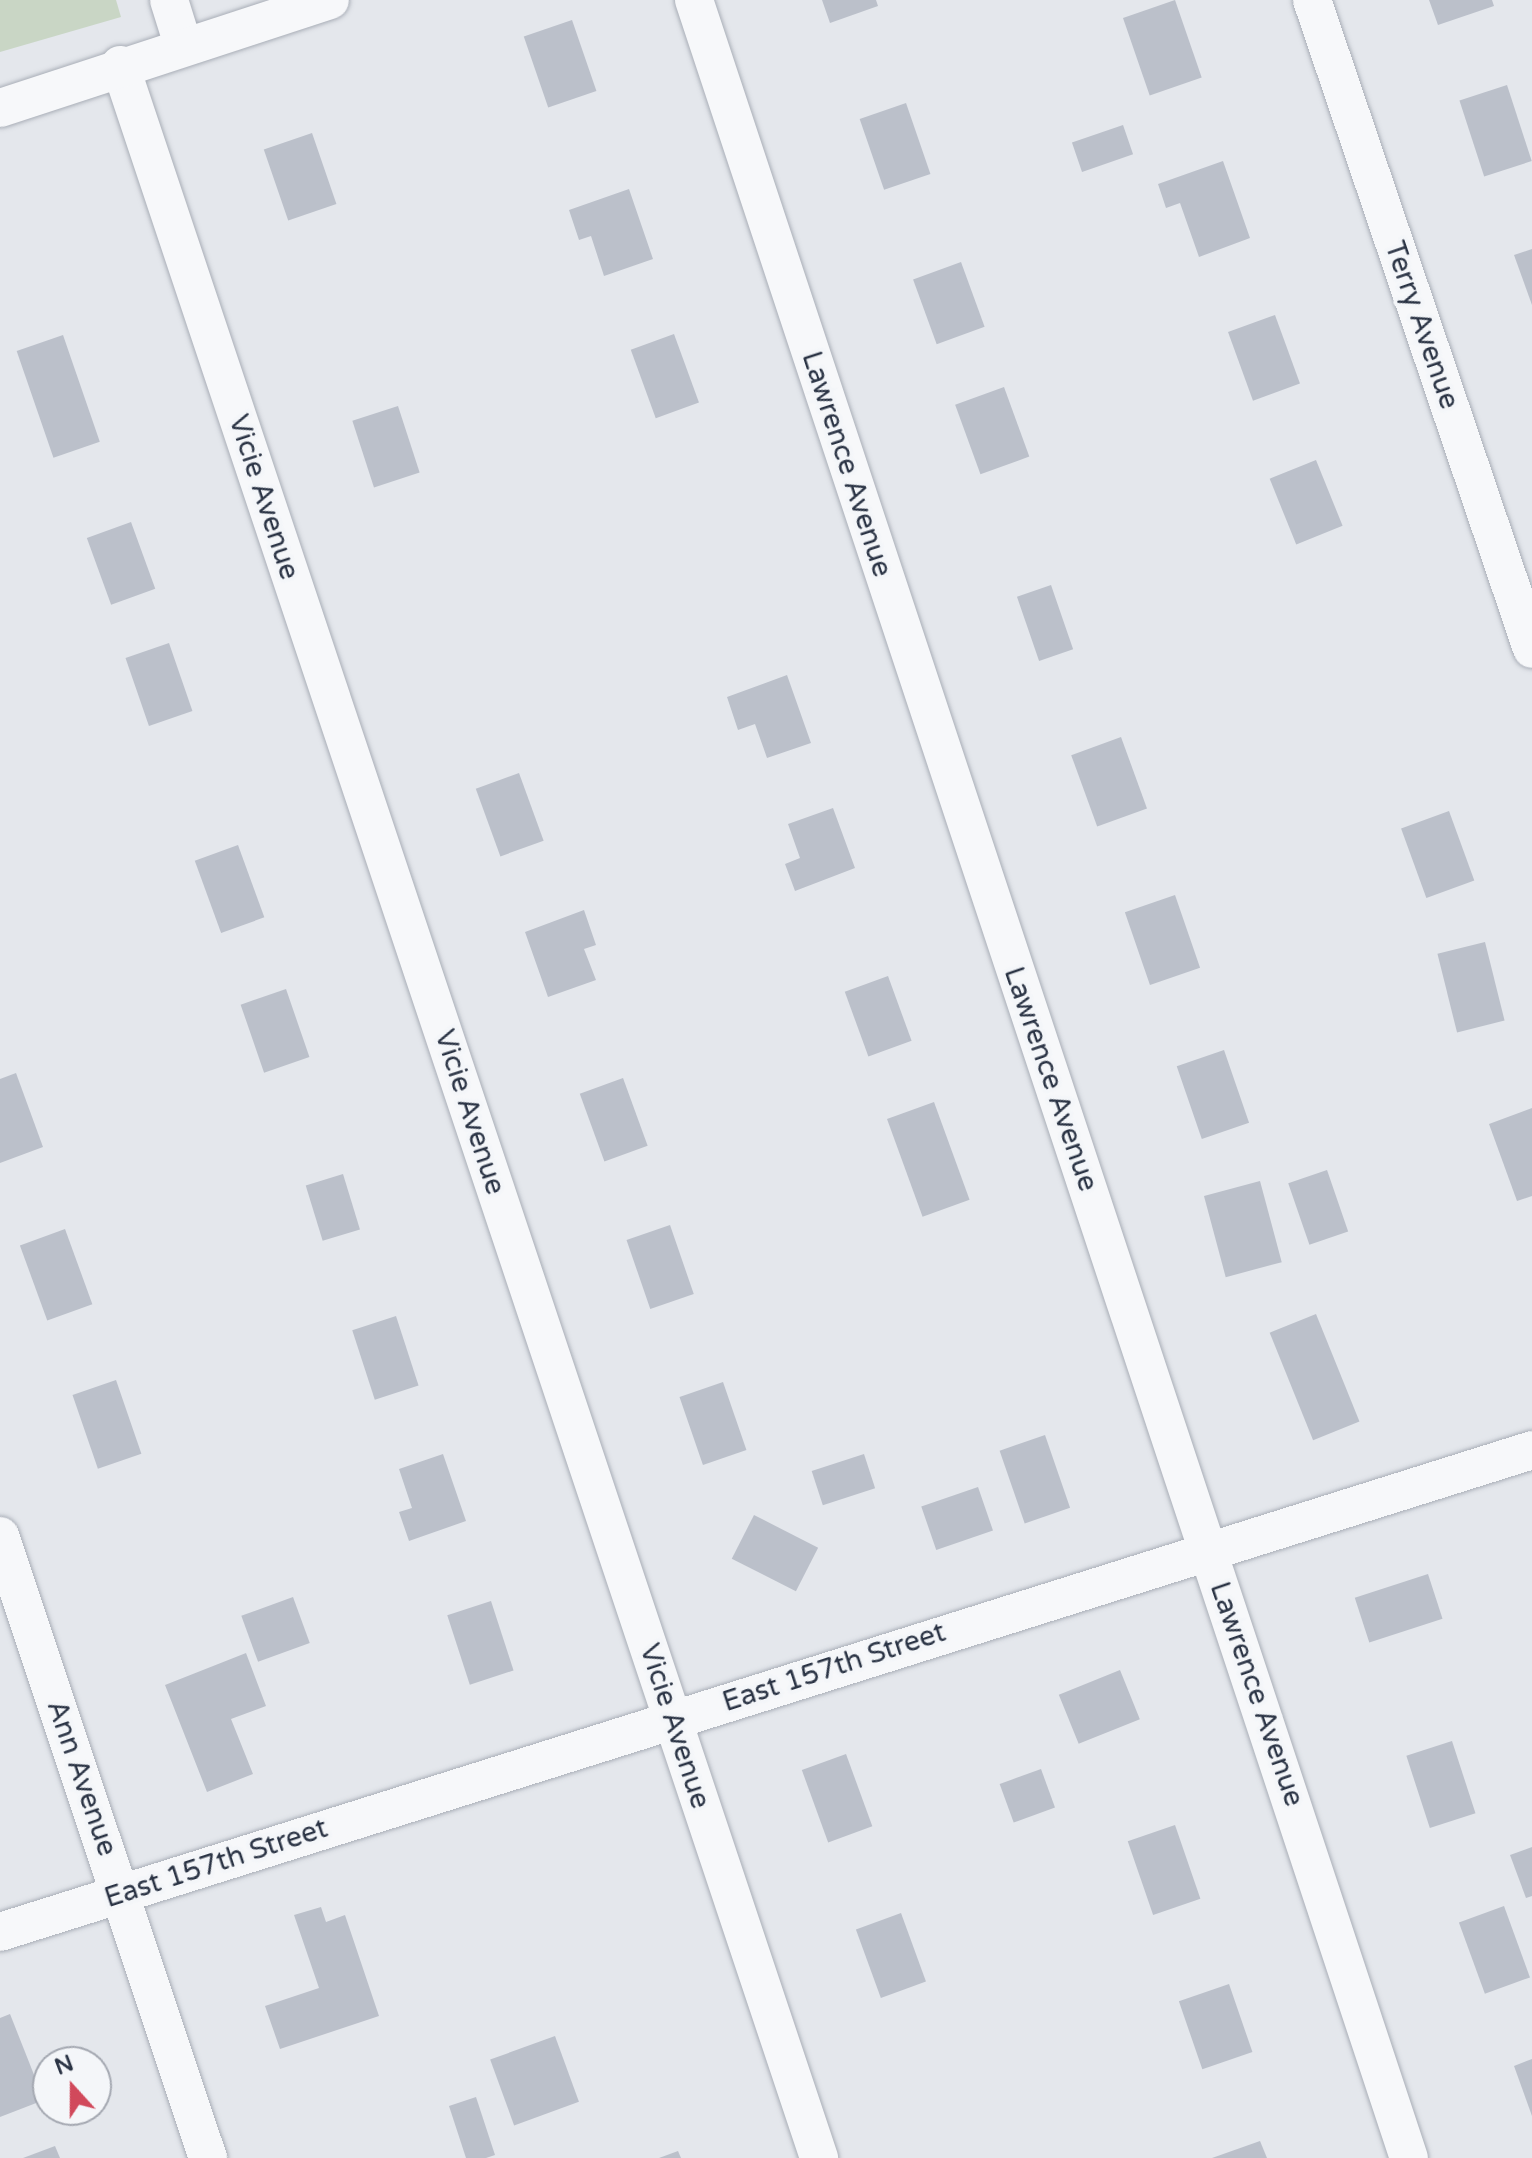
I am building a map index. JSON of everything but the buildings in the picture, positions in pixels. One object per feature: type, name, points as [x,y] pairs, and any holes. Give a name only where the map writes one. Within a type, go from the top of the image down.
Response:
[{"type":"street","points":[[169,0],[183,45]]},
{"type":"street","points":[[0,108],[120,65],[330,0]]},
{"type":"street","name":"Lawrence Avenue","points":[[694,0],[1409,2158]]},
{"type":"street","name":"Terry Avenue","points":[[1312,0],[1532,649]]},
{"type":"street","name":"Vicie Avenue","points":[[120,65],[819,2158]]},
{"type":"street","name":"East 157th Street","points":[[0,1932],[1207,1549],[1532,1450]]},
{"type":"street","name":"Ann Avenue","points":[[0,1536],[208,2158]]},
{"type":"green space","points":[[0,0],[116,0],[121,17],[0,52]]}]
